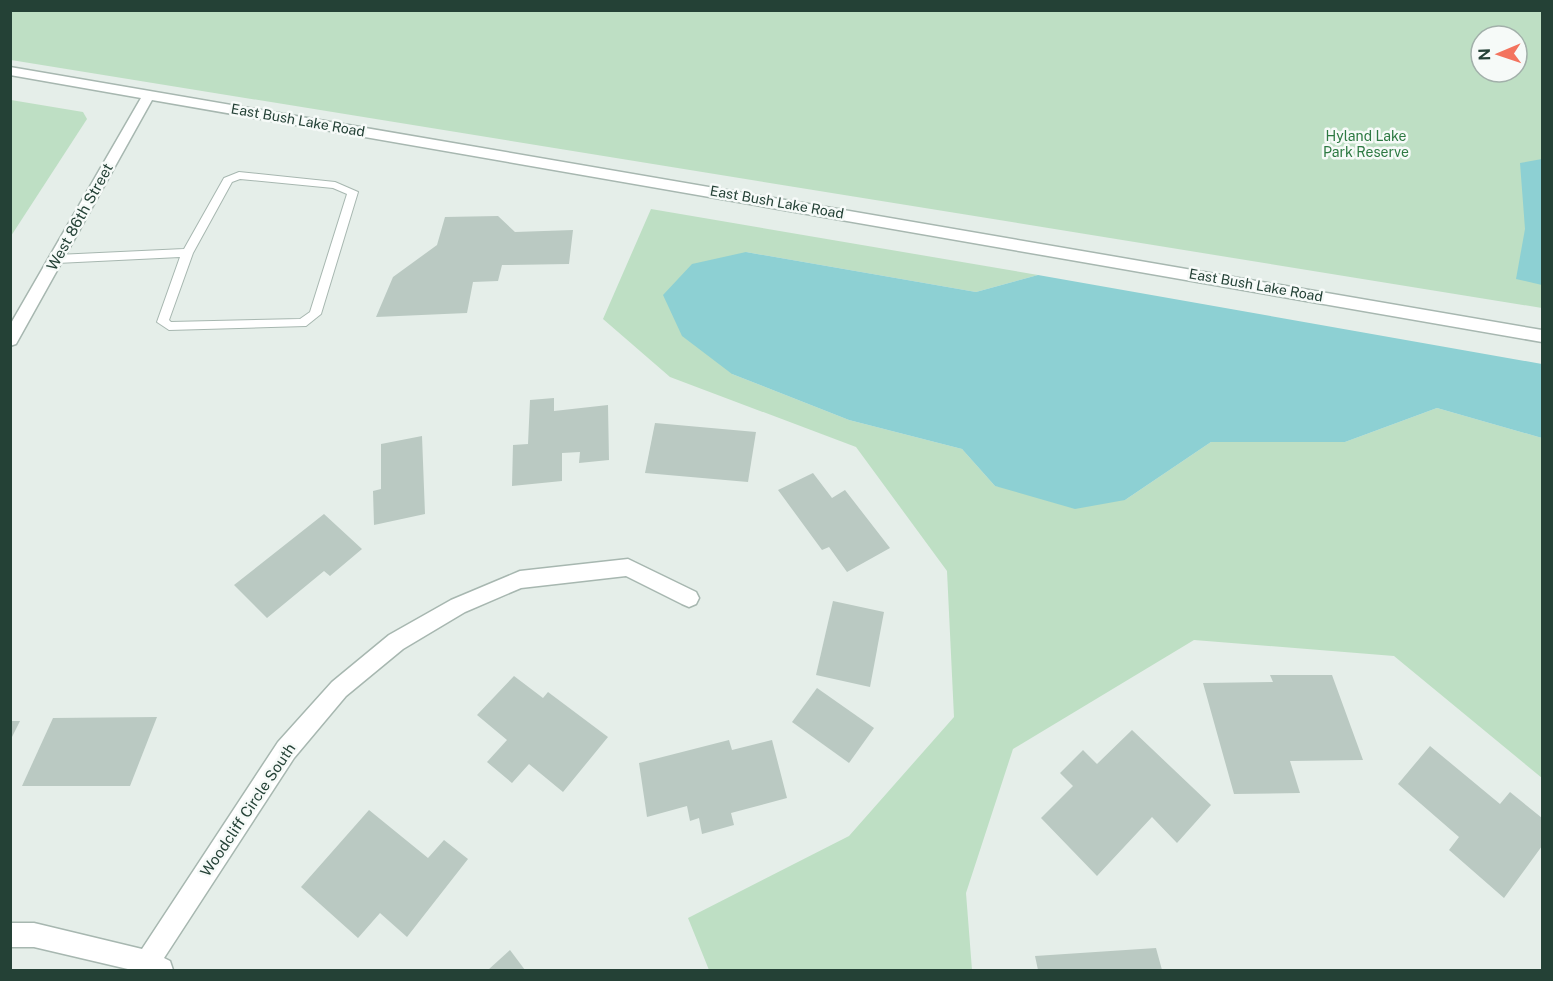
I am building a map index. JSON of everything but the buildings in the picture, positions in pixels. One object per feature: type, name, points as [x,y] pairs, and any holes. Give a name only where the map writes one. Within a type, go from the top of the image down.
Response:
[{"type":"street","name":"East Bush Lake Road","points":[[10,72],[149,94],[1542,336]]},
{"type":"street","name":"West 86th Street","points":[[10,340],[149,94]]},
{"type":"street","name":"Woodcliff Circle South","points":[[154,966],[286,750],[339,689],[396,642],[458,606],[520,580],[628,567],[689,598]]},
{"type":"street","points":[[10,935],[34,935],[154,966]]},
{"type":"lane","points":[[239,175],[335,185],[353,192],[315,314],[302,323],[169,326],[163,322],[187,253],[228,180],[239,175]]},
{"type":"lane","points":[[57,259],[187,253]]},
{"type":"green space","name":"Hyland Lake Park Reserve","points":[[10,11],[1542,11],[1542,308],[11,60]]},
{"type":"green space","points":[[11,100],[83,112],[87,119],[11,236]]},
{"type":"green space","points":[[651,209],[1038,275],[976,292],[746,252],[732,374],[849,420],[962,449],[995,486],[1125,500],[1211,442],[1345,442],[1437,408],[1542,438],[1542,778],[1394,656],[1194,640],[1013,749],[966,893],[972,970],[709,970],[688,918],[849,836],[954,717],[947,571],[856,447],[670,377],[603,319]]},
{"type":"water","points":[[1542,159],[1542,285],[1516,279],[1525,229],[1520,163]]},
{"type":"water","points":[[746,252],[976,292],[1038,275],[1542,364],[1542,438],[1437,408],[1345,442],[1211,442],[1125,500],[1075,509],[995,486],[962,449],[849,420],[732,374],[682,336],[663,295],[692,264]]}]
